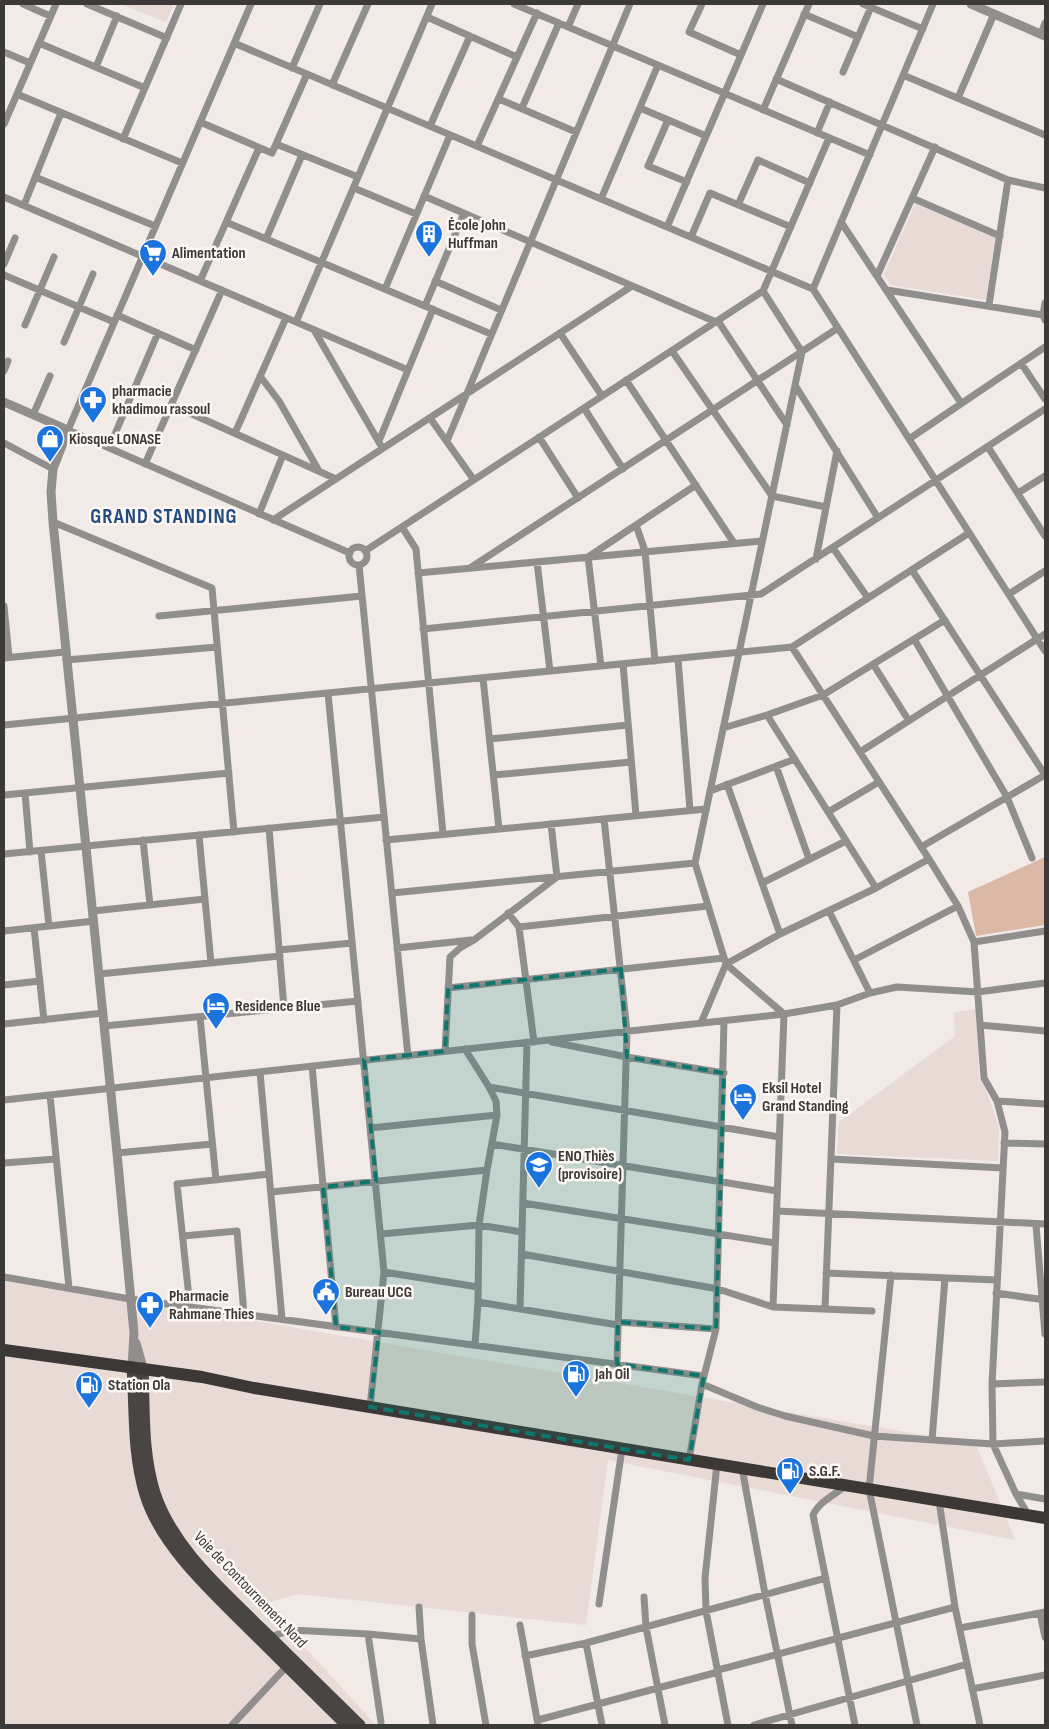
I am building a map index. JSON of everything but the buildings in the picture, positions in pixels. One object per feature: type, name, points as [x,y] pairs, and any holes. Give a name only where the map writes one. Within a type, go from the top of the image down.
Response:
[{"type":"highway","points":[[4,1350],[138,1371],[200,1384],[254,1388],[1045,1518]]},
{"type":"main road","name":"Voie de Contournement Nord","points":[[138,1371],[135,1440],[139,1469],[146,1496],[156,1519],[176,1550],[346,1725]]},
{"type":"main road","name":"Voie de Contournement Nord","points":[[206,1580],[270,1637],[360,1725]]},
{"type":"street","points":[[23,4],[50,16]]},
{"type":"street","points":[[4,124],[56,4]]},
{"type":"street","points":[[87,4],[167,38]]},
{"type":"street","points":[[123,138],[181,4]]},
{"type":"street","points":[[138,1371],[51,492],[53,469],[68,430],[251,4]]},
{"type":"street","points":[[292,68],[320,4]]},
{"type":"street","points":[[332,85],[368,4]]},
{"type":"street","points":[[296,322],[432,4]]},
{"type":"street","points":[[514,4],[529,7],[537,13],[568,27],[870,155]]},
{"type":"street","points":[[568,27],[578,4]]},
{"type":"street","points":[[447,441],[630,4]]},
{"type":"street","points":[[702,4],[689,32],[742,54]]},
{"type":"street","points":[[667,227],[763,4]]},
{"type":"street","points":[[763,110],[809,4]]},
{"type":"street","points":[[863,4],[923,29]]},
{"type":"street","points":[[813,289],[934,4]]},
{"type":"street","points":[[971,4],[1043,35],[1045,23]]},
{"type":"street","points":[[843,72],[871,7]]},
{"type":"street","points":[[478,146],[537,13]]},
{"type":"street","points":[[804,14],[858,37]]},
{"type":"street","points":[[958,98],[994,14]]},
{"type":"street","points":[[96,67],[117,16]]},
{"type":"street","points":[[427,17],[517,57]]},
{"type":"street","points":[[522,108],[559,23]]},
{"type":"street","points":[[430,126],[470,36]]},
{"type":"street","points":[[39,43],[145,88]]},
{"type":"street","points":[[234,43],[813,289],[1045,651]]},
{"type":"street","points":[[4,52],[30,63]]},
{"type":"street","points":[[601,199],[658,65]]},
{"type":"street","points":[[200,122],[272,153],[306,74]]},
{"type":"street","points":[[903,75],[1045,136]]},
{"type":"street","points":[[776,80],[1008,180],[1045,187]]},
{"type":"street","points":[[17,94],[182,163]]},
{"type":"street","points":[[499,99],[576,132]]},
{"type":"street","points":[[817,133],[830,102]]},
{"type":"street","points":[[640,108],[706,136]]},
{"type":"street","points":[[24,205],[61,113]]},
{"type":"street","points":[[668,120],[648,166],[687,182]]},
{"type":"street","points":[[384,289],[450,135]]},
{"type":"street","points":[[365,551],[763,291],[829,138]]},
{"type":"street","points":[[276,144],[358,178]]},
{"type":"street","points":[[877,276],[935,147]]},
{"type":"street","points":[[200,281],[259,148]]},
{"type":"street","points":[[266,239],[302,155]]},
{"type":"street","points":[[738,205],[758,160],[810,183]]},
{"type":"street","points":[[35,176],[155,226]]},
{"type":"street","points":[[989,305],[1008,180]]},
{"type":"street","points":[[354,188],[416,214]]},
{"type":"street","points":[[691,237],[710,193],[791,227]]},
{"type":"street","points":[[4,196],[408,370]]},
{"type":"street","points":[[424,196],[717,321],[787,424]]},
{"type":"street","points":[[912,198],[1000,236]]},
{"type":"street","points":[[425,306],[464,213]]},
{"type":"street","points":[[226,222],[491,334]]},
{"type":"street","points":[[842,222],[961,403]]},
{"type":"street","points":[[4,264],[15,238]]},
{"type":"street","points":[[25,325],[54,257]]},
{"type":"street","points":[[64,342],[93,274]]},
{"type":"street","points":[[4,275],[79,307],[158,333],[196,350]]},
{"type":"street","points":[[435,281],[501,310]]},
{"type":"street","points":[[273,520],[336,479],[380,445],[430,418],[632,286]]},
{"type":"street","points":[[145,464],[222,290]]},
{"type":"street","points":[[886,290],[989,305],[1044,317],[1045,303]]},
{"type":"street","points":[[763,291],[802,352],[694,863],[725,961],[784,1014]]},
{"type":"street","points":[[380,445],[433,309]]},
{"type":"street","points":[[235,433],[286,318]]},
{"type":"street","points":[[470,568],[838,328]]},
{"type":"street","points":[[314,330],[380,445]]},
{"type":"street","points":[[109,448],[158,333]]},
{"type":"street","points":[[560,333],[602,396]]},
{"type":"street","points":[[909,439],[1045,347]]},
{"type":"street","points":[[672,351],[772,496],[826,507]]},
{"type":"street","points":[[4,371],[8,361]]},
{"type":"street","points":[[1021,363],[1045,399]]},
{"type":"street","points":[[33,415],[50,376]]},
{"type":"street","points":[[260,376],[279,401],[319,472]]},
{"type":"street","points":[[626,380],[734,542]]},
{"type":"street","points":[[795,385],[878,518]]},
{"type":"street","points":[[4,402],[350,553]]},
{"type":"street","points":[[172,405],[336,479]]},
{"type":"street","points":[[584,408],[623,469]]},
{"type":"street","points":[[423,629],[761,594],[1045,409]]},
{"type":"street","points":[[430,418],[474,480]]},
{"type":"street","points":[[539,437],[578,498]]},
{"type":"street","points":[[4,443],[53,469]]},
{"type":"street","points":[[988,447],[1045,536]]},
{"type":"street","points":[[816,559],[837,451]]},
{"type":"street","points":[[259,514],[283,455]]},
{"type":"street","points":[[1018,494],[1045,476]]},
{"type":"street","points":[[588,557],[696,485]]},
{"type":"street","points":[[53,522],[212,588],[234,832]]},
{"type":"street","points":[[636,525],[645,551],[654,661]]},
{"type":"street","points":[[402,527],[416,549],[443,834]]},
{"type":"street","points":[[4,725],[792,647],[969,533]]},
{"type":"street","points":[[418,573],[734,542],[762,541]]},
{"type":"street","points":[[350,553],[357,548],[365,551]]},
{"type":"street","points":[[833,548],[868,598]]},
{"type":"street","points":[[359,565],[366,560],[365,551]]},
{"type":"street","points":[[350,553],[351,561],[359,565]]},
{"type":"street","points":[[588,557],[601,666]]},
{"type":"street","points":[[538,562],[550,671]]},
{"type":"street","points":[[359,565],[408,1056]]},
{"type":"street","points":[[912,570],[1045,775],[922,846]]},
{"type":"street","points":[[1009,594],[1045,571]]},
{"type":"street","points":[[159,616],[362,596]]},
{"type":"street","points":[[4,606],[6,658],[218,647]]},
{"type":"street","points":[[723,728],[823,695],[945,620]]},
{"type":"street","points":[[860,752],[1045,634]]},
{"type":"street","points":[[914,639],[1007,797],[1032,858]]},
{"type":"street","points":[[792,647],[922,846],[958,906],[974,942],[984,1078],[997,1101],[1005,1132],[992,1384],[993,1444],[1016,1494],[1029,1516]]},
{"type":"street","points":[[678,659],[690,810]]},
{"type":"street","points":[[623,664],[636,816]]},
{"type":"street","points":[[874,664],[909,721]]},
{"type":"street","points":[[483,678],[499,829]]},
{"type":"street","points":[[328,693],[384,1272],[370,1407]]},
{"type":"street","points":[[767,715],[876,888]]},
{"type":"street","points":[[490,739],[628,725]]},
{"type":"street","points":[[710,791],[795,759]]},
{"type":"street","points":[[494,775],[631,762]]},
{"type":"street","points":[[776,766],[809,859]]},
{"type":"street","points":[[4,795],[228,773]]},
{"type":"street","points":[[828,812],[879,782]]},
{"type":"street","points":[[728,784],[780,934]]},
{"type":"street","points":[[25,793],[30,852]]},
{"type":"street","points":[[386,840],[706,809]]},
{"type":"street","points":[[4,854],[384,817]]},
{"type":"street","points":[[604,818],[627,1031],[617,1364]]},
{"type":"street","points":[[551,824],[557,877]]},
{"type":"street","points":[[270,828],[284,1008]]},
{"type":"street","points":[[200,835],[211,963]]},
{"type":"street","points":[[143,840],[150,905]]},
{"type":"street","points":[[762,883],[846,841]]},
{"type":"street","points":[[41,851],[49,926]]},
{"type":"street","points":[[448,988],[621,969],[725,961],[876,888],[929,859]]},
{"type":"street","points":[[392,893],[694,863]]},
{"type":"street","points":[[445,1051],[450,957],[557,877]]},
{"type":"street","points":[[93,911],[205,899]]},
{"type":"street","points":[[519,927],[708,906]]},
{"type":"street","points":[[854,960],[958,906]]},
{"type":"street","points":[[829,911],[870,993]]},
{"type":"street","points":[[508,914],[519,927],[526,979],[530,1042],[526,1094],[520,1309]]},
{"type":"street","points":[[4,931],[94,921]]},
{"type":"street","points":[[34,928],[44,1020]]},
{"type":"street","points":[[974,942],[1045,931]]},
{"type":"street","points":[[397,948],[474,940]]},
{"type":"street","points":[[99,974],[211,963],[352,943]]},
{"type":"street","points":[[701,1023],[725,961]]},
{"type":"street","points":[[4,984],[40,981]]},
{"type":"street","points":[[4,1100],[784,1014],[837,1005],[870,993],[897,987],[978,992],[1045,983]]},
{"type":"street","points":[[104,1026],[358,1001]]},
{"type":"street","points":[[824,1309],[837,1005]]},
{"type":"street","points":[[4,1024],[103,1013]]},
{"type":"street","points":[[773,1307],[784,1014]]},
{"type":"street","points":[[200,1017],[216,1180]]},
{"type":"street","points":[[689,1460],[703,1380],[716,1329],[724,1020]]},
{"type":"street","points":[[980,1026],[1045,1031]]},
{"type":"street","points":[[545,1040],[626,1057],[724,1073]]},
{"type":"street","points":[[465,1049],[496,1101],[497,1115],[480,1225],[475,1345]]},
{"type":"street","points":[[312,1066],[336,1326]]},
{"type":"street","points":[[260,1072],[282,1319]]},
{"type":"street","points":[[489,1087],[779,1137]]},
{"type":"street","points":[[50,1095],[69,1288]]},
{"type":"street","points":[[997,1101],[1045,1104]]},
{"type":"street","points":[[370,1128],[497,1115]]},
{"type":"street","points":[[1004,1143],[1045,1144]]},
{"type":"street","points":[[117,1153],[212,1144]]},
{"type":"street","points":[[492,1144],[777,1191]]},
{"type":"street","points":[[4,1163],[56,1159]]},
{"type":"street","points":[[831,1160],[1003,1168]]},
{"type":"street","points":[[271,1192],[487,1170]]},
{"type":"street","points":[[190,1307],[177,1184],[269,1174]]},
{"type":"street","points":[[523,1203],[776,1243]]},
{"type":"street","points":[[777,1211],[1045,1224]]},
{"type":"street","points":[[381,1234],[480,1225],[522,1232]]},
{"type":"street","points":[[1036,1225],[1044,1300],[1045,1334]]},
{"type":"street","points":[[183,1236],[237,1231],[244,1314]]},
{"type":"street","points":[[522,1254],[718,1289],[773,1307],[872,1312]]},
{"type":"street","points":[[384,1272],[478,1286]]},
{"type":"street","points":[[826,1273],[997,1280]]},
{"type":"street","points":[[892,1276],[868,1489],[918,1725]]},
{"type":"street","points":[[4,1277],[130,1299],[617,1364],[703,1380],[757,1407],[784,1416],[874,1436],[993,1444],[1045,1441]]},
{"type":"street","points":[[932,1440],[945,1278]]},
{"type":"street","points":[[996,1293],[1044,1300]]},
{"type":"street","points":[[478,1302],[618,1324],[716,1329]]},
{"type":"street","points":[[992,1384],[1045,1382]]},
{"type":"street","points":[[599,1604],[622,1449]]},
{"type":"street","points":[[717,1464],[705,1578],[706,1611],[728,1725]]},
{"type":"street","points":[[742,1468],[792,1725]]},
{"type":"street","points":[[846,1486],[816,1508],[813,1515],[855,1725]]},
{"type":"street","points":[[1016,1494],[1045,1499]]},
{"type":"street","points":[[939,1501],[955,1607],[980,1725]]},
{"type":"street","points":[[526,1656],[586,1643],[826,1578]]},
{"type":"street","points":[[644,1597],[646,1627],[665,1725]]},
{"type":"street","points":[[419,1607],[432,1725]]},
{"type":"street","points":[[520,1625],[538,1723],[598,1704],[777,1654],[955,1607]]},
{"type":"street","points":[[960,1628],[1043,1612],[1045,1637]]},
{"type":"street","points":[[472,1614],[472,1644],[486,1725]]},
{"type":"street","points":[[270,1637],[291,1630],[368,1634],[422,1640]]},
{"type":"street","points":[[368,1634],[381,1722]]},
{"type":"street","points":[[586,1643],[602,1725]]},
{"type":"street","points":[[754,1725],[967,1664]]},
{"type":"street","points":[[232,1725],[287,1666]]},
{"type":"street","points":[[972,1689],[1045,1675]]},
{"type":"highlighted area","points":[[621,969],[627,1057],[724,1073],[716,1329],[618,1322],[617,1364],[704,1376],[689,1460],[370,1407],[379,1332],[336,1327],[323,1187],[376,1181],[364,1060],[445,1051],[448,988]]},
{"type":"shaded area","points":[[121,4],[174,4],[166,22]]},
{"type":"shaded area","points":[[915,204],[995,238],[986,300],[890,285],[884,274]]},
{"type":"shaded area","points":[[1045,857],[1045,925],[976,936],[968,892]]},
{"type":"shaded area","points":[[977,1009],[979,1078],[985,1087],[999,1127],[998,1161],[837,1154],[839,1122],[955,1036],[954,1012]]},
{"type":"shaded area","points":[[4,1278],[976,1444],[1015,1540],[608,1460],[586,1625],[297,1594],[265,1604],[376,1725],[4,1725]]},
{"type":"place","name":"École John Huffman","points":[[429,258]]},
{"type":"place","name":"Alimentation","points":[[153,277]]},
{"type":"place","name":"pharmacie khadimou rassoul","points":[[93,424]]},
{"type":"place","name":"Kiosque LONASE","points":[[50,463]]},
{"type":"place","name":"Residence Blue","points":[[216,1030]]},
{"type":"place","name":"Eksil Hotel Grand Standing","points":[[743,1121]]},
{"type":"place","name":"ENO Thiès (provisoire)","points":[[539,1189]]},
{"type":"place","name":"Bureau UCG","points":[[326,1316]]},
{"type":"place","name":"Pharmacie Rahmane Thies","points":[[150,1329]]},
{"type":"place","name":"Jah Oil","points":[[576,1398]]},
{"type":"place","name":"Station Ola","points":[[89,1409]]},
{"type":"place","name":"S.G.F.","points":[[790,1495]]},
{"type":"district","name":"GRAND STANDING","points":[[164,516]]}]
